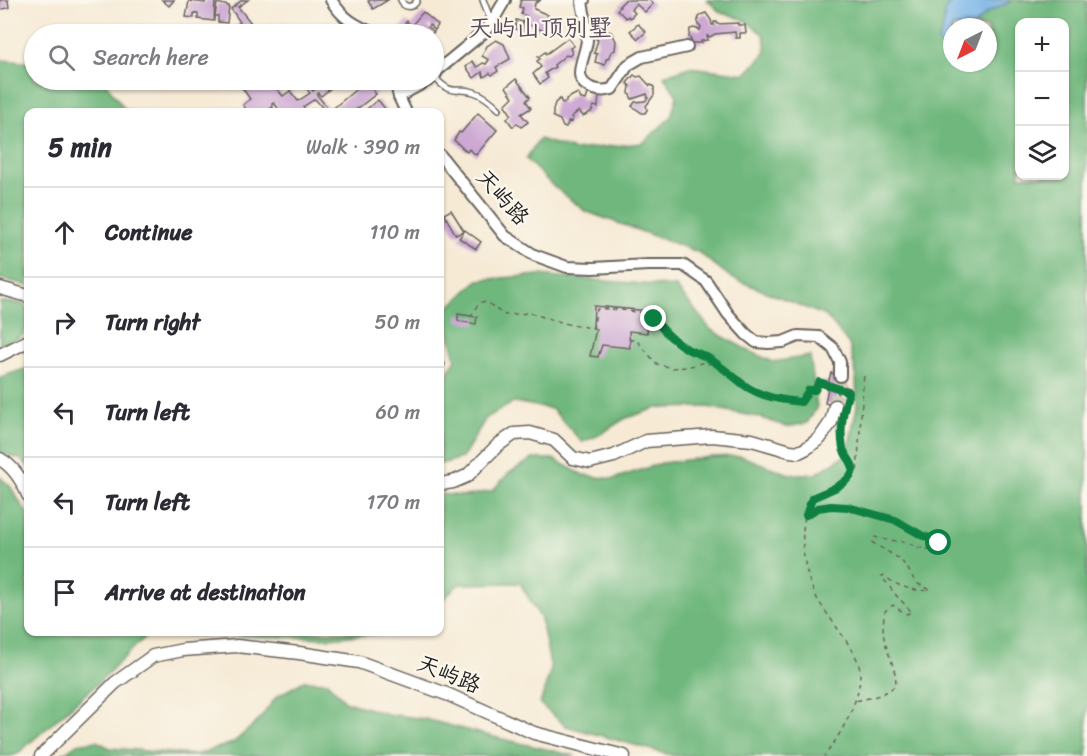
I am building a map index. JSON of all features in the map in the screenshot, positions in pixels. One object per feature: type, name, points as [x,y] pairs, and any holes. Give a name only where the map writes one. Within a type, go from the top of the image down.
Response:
[{"type":"street","points":[[331,0],[352,24]]},
{"type":"street","points":[[444,65],[483,33],[505,0]]},
{"type":"street","points":[[584,0],[582,2],[587,39],[580,73],[582,81],[590,88],[605,91],[612,89],[628,65],[642,57],[687,46]]},
{"type":"street","points":[[397,90],[404,108]]},
{"type":"street","points":[[399,98],[410,90]]},
{"type":"street","name":"天屿路","points":[[444,160],[505,236],[534,255],[567,267],[683,265],[706,281],[728,314],[756,342],[783,342],[798,336],[819,337],[833,348],[840,362],[840,376]]},
{"type":"street","points":[[0,288],[24,295]]},
{"type":"street","points":[[0,354],[24,343]]},
{"type":"street","points":[[444,483],[467,476],[498,445],[514,434],[530,433],[554,440],[573,458],[590,462],[614,456],[646,441],[712,436],[752,440],[799,452],[820,438],[840,406]]},
{"type":"street","points":[[0,459],[8,463],[24,486]]},
{"type":"street","name":"天屿路","points":[[41,756],[115,683],[153,656],[183,650],[237,646],[359,663],[448,694],[534,733],[624,756]]},
{"type":"lane","points":[[401,0],[409,7],[417,0]]},
{"type":"lane","points":[[483,0],[492,22]]},
{"type":"lane","points":[[444,87],[452,91],[474,92],[486,97],[499,109]]},
{"type":"path","points":[[471,318],[481,302],[489,303],[506,315],[530,313],[571,325],[593,328],[597,309],[611,308],[649,313],[666,334],[691,351],[718,364],[746,386],[768,397],[801,402],[809,390],[815,390],[819,382],[849,392],[840,406]]},
{"type":"path","points":[[629,339],[638,342],[657,364],[672,368],[701,363],[718,364]]},
{"type":"path","points":[[850,475],[857,473],[864,374]]},
{"type":"path","points":[[824,756],[847,722],[860,672],[854,653],[818,600],[808,574],[804,550],[804,519],[812,498],[845,481],[853,472],[854,467],[843,450],[842,420]]},
{"type":"path","points":[[806,515],[824,507],[848,507],[895,520],[939,543],[936,547],[927,549],[909,543],[885,541],[875,537],[873,539],[873,543],[900,559],[918,584],[930,590],[916,591],[898,585],[884,575],[881,577],[912,612],[906,614],[893,605],[885,611],[884,641],[896,675],[896,685],[886,693],[854,701]]},
{"type":"green space","points":[[707,0],[1087,0],[1087,756],[674,756],[566,726],[540,704],[551,669],[541,619],[520,583],[459,584],[444,598],[444,494],[466,496],[492,491],[509,473],[532,459],[553,459],[583,475],[613,479],[662,463],[741,456],[789,474],[816,474],[847,454],[857,406],[856,374],[849,344],[826,316],[732,278],[698,252],[585,211],[552,185],[526,159],[539,139],[574,150],[643,143],[671,117],[677,96],[664,76],[689,67],[746,74],[766,52],[764,35],[743,19],[721,13]]},
{"type":"green space","points":[[0,60],[24,62],[24,90],[111,90],[124,108],[24,108],[24,285],[0,279]]},
{"type":"green space","points":[[539,275],[676,287],[711,330],[747,350],[773,362],[810,356],[817,407],[807,423],[787,427],[762,418],[708,407],[656,408],[624,419],[599,435],[582,442],[552,409],[514,402],[486,418],[462,458],[444,463],[444,378],[456,359],[444,312],[478,280]]},
{"type":"green space","points":[[0,302],[23,303],[24,334],[0,346]]},
{"type":"green space","points":[[24,369],[24,462],[0,453],[0,377]]},
{"type":"green space","points":[[0,477],[10,486],[24,509],[24,636],[146,636],[97,684],[17,754],[0,756]]},
{"type":"green space","points":[[258,636],[351,636],[329,638]]},
{"type":"green space","points":[[304,681],[327,682],[346,702],[387,714],[425,719],[576,756],[60,756],[77,744],[96,741],[110,748],[195,755],[233,743],[258,721],[277,696]]},
{"type":"water","points":[[956,0],[1008,0],[1010,2],[988,12],[982,18],[944,18],[947,6]]},
{"type":"water","points":[[943,26],[943,48],[938,42]]},
{"type":"building","points":[[0,0],[8,0],[9,8],[0,9]]},
{"type":"building","points":[[162,0],[174,0],[169,6]]},
{"type":"building","points":[[206,0],[215,1],[214,21],[198,19],[198,14],[194,13],[194,18],[186,17],[189,1],[205,3]]},
{"type":"building","points":[[242,0],[248,0],[238,7],[252,24],[238,24],[240,22],[231,9]]},
{"type":"building","points":[[388,0],[373,9],[368,1]]},
{"type":"building","points":[[521,0],[541,0],[535,3],[534,9],[548,15],[544,31],[523,22],[526,16],[521,14],[523,8],[519,7]]},
{"type":"building","points":[[625,0],[649,0],[653,4],[645,12],[636,4],[631,9],[635,13],[630,18],[628,16],[626,18],[617,10]]},
{"type":"building","points":[[217,3],[229,6],[227,23],[218,22],[218,16],[215,16]]},
{"type":"building","points":[[423,12],[437,24],[413,24]]},
{"type":"building","points":[[706,13],[712,25],[714,22],[717,24],[738,23],[738,25],[745,25],[746,33],[740,33],[740,38],[736,38],[735,32],[715,34],[707,36],[708,40],[701,41],[702,43],[693,43],[689,37],[690,29],[700,30],[698,20],[700,15]]},
{"type":"building","points":[[516,20],[523,22],[522,31],[515,29]]},
{"type":"building","points":[[638,24],[646,32],[638,39],[630,31]]},
{"type":"building","points":[[602,30],[611,32],[616,41],[615,50],[606,59],[605,65],[595,62],[597,54],[594,53],[598,32],[601,33]]},
{"type":"building","points":[[568,38],[574,46],[570,48],[572,53],[569,56],[566,55],[554,65],[555,67],[545,73],[548,78],[540,84],[533,74],[541,67],[537,61],[540,59],[538,57]]},
{"type":"building","points":[[496,40],[504,44],[510,59],[496,67],[498,71],[492,75],[490,73],[484,77],[482,72],[474,78],[466,67],[472,61],[477,67],[483,63],[486,64],[489,60],[482,56],[487,46]]},
{"type":"building","points":[[634,75],[641,76],[650,86],[654,87],[654,95],[646,106],[645,113],[632,106],[635,102],[645,101],[648,98],[647,94],[632,99],[629,93],[630,86],[627,83]]},
{"type":"building","points":[[516,79],[530,97],[526,101],[531,108],[521,114],[528,122],[521,127],[517,123],[513,127],[507,119],[511,114],[505,105],[513,97],[506,87]]},
{"type":"building","points":[[244,90],[278,90],[283,96],[290,91],[298,101],[310,93],[308,90],[328,90],[321,96],[318,93],[317,95],[328,108],[323,108],[315,99],[304,108],[278,108],[274,103],[271,108],[245,108],[243,105],[250,99]]},
{"type":"building","points":[[355,90],[373,90],[376,94],[358,108],[334,108]]},
{"type":"building","points":[[589,91],[599,95],[598,107],[594,106],[591,112],[583,116],[579,111],[571,117],[573,118],[571,122],[569,121],[566,127],[563,127],[560,120],[553,117],[555,103],[560,99],[562,103],[566,102],[566,99],[578,93],[581,99],[586,100]]},
{"type":"building","points":[[378,100],[385,108],[368,108]]},
{"type":"building","points":[[478,113],[497,130],[476,155],[469,149],[467,152],[454,140]]},
{"type":"building","points":[[451,210],[464,231],[456,235],[444,214]]},
{"type":"building","points":[[465,230],[481,242],[476,249],[459,238]]},
{"type":"building","points":[[594,306],[649,311],[647,333],[629,331],[630,348],[602,345],[598,357],[590,356],[596,329],[593,328]]},
{"type":"building","points":[[458,314],[477,317],[476,324],[458,321]]},
{"type":"building","points":[[831,373],[845,377],[842,386],[850,388],[848,395],[838,389],[837,407],[825,403],[828,388],[820,385],[822,381],[828,383]]},
{"type":"tunnel","points":[[835,406],[840,376]]},
{"type":"district","name":"天屿山顶别墅","points":[[540,28]]},
{"type":"route","points":[[654,319],[666,334],[680,344],[706,357],[746,386],[768,397],[801,402],[809,390],[815,390],[819,382],[849,392],[842,420],[842,433],[843,450],[854,467],[853,472],[845,481],[812,498],[806,515],[818,508],[848,507],[895,520],[939,543]]}]
